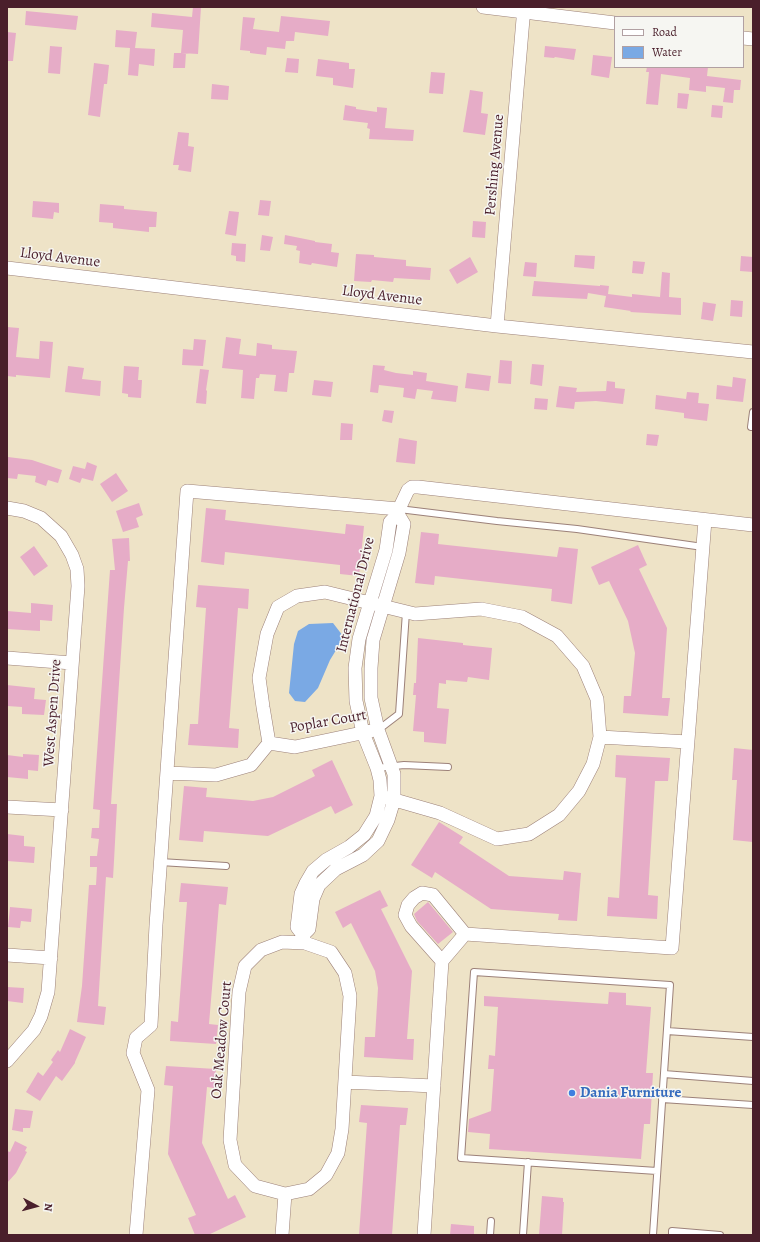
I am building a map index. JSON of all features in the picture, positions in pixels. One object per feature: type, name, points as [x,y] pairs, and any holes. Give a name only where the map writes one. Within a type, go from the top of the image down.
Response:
[{"type":"street","points":[[483,7],[524,9],[614,22]]},
{"type":"street","name":"Pershing Avenue","points":[[497,326],[524,9]]},
{"type":"street","name":"Lloyd Avenue","points":[[7,268],[497,326],[753,352]]},
{"type":"street","name":"International Drive","points":[[304,939],[297,928],[301,894],[313,871],[326,860],[349,847],[364,835],[376,816],[380,796],[380,780],[377,768],[363,733],[356,701],[355,668],[359,639],[386,550],[390,522],[399,512],[408,490],[412,487],[418,486],[753,526]]},
{"type":"street","points":[[136,1235],[148,1090],[133,1053],[136,1038],[151,1025],[160,862],[188,491],[399,512]]},
{"type":"street","name":"West Aspen Drive","points":[[7,508],[24,511],[41,518],[61,536],[72,555],[77,569],[78,586],[48,992],[41,1016],[30,1034],[7,1061]]},
{"type":"street","name":"International Drive","points":[[304,939],[309,929],[313,899],[319,885],[336,869],[363,855],[378,842],[388,820],[394,800],[394,774],[378,730],[371,698],[371,668],[374,640],[399,553],[404,524],[399,512]]},
{"type":"street","points":[[442,961],[411,926],[405,915],[408,905],[414,898],[422,893],[433,895],[465,934],[672,948],[705,520]]},
{"type":"street","name":"Poplar Court","points":[[378,730],[295,747],[270,743],[259,678],[267,634],[278,607],[297,596],[325,592],[384,605],[415,614],[481,609],[522,617],[557,636],[583,666],[597,699],[600,737],[593,764],[579,791],[559,815],[530,834],[497,839],[440,813],[380,796]]},
{"type":"street","points":[[7,658],[72,663]]},
{"type":"street","points":[[600,737],[688,742]]},
{"type":"street","points":[[167,773],[216,775],[251,765],[270,743]]},
{"type":"street","points":[[7,806],[62,810]]},
{"type":"street","points":[[424,1235],[442,961],[465,934]]},
{"type":"street","name":"Oak Meadow Court","points":[[304,939],[330,952],[345,973],[350,996],[342,1129],[338,1153],[326,1175],[309,1189],[285,1194],[255,1186],[235,1165],[230,1140],[239,992],[245,966],[262,950],[282,942],[304,939]]},
{"type":"street","points":[[7,955],[51,958]]},
{"type":"street","points":[[345,1082],[434,1086]]},
{"type":"street","points":[[282,1235],[285,1194]]},
{"type":"lane","points":[[753,412],[753,427]]},
{"type":"lane","points":[[399,512],[577,530],[703,547]]},
{"type":"lane","points":[[378,730],[399,714],[406,612]]},
{"type":"lane","points":[[377,768],[404,765],[448,767]]},
{"type":"lane","points":[[160,862],[226,866]]},
{"type":"lane","points":[[653,1235],[670,985],[474,972],[462,1158],[657,1171]]},
{"type":"lane","points":[[667,1031],[753,1036]]},
{"type":"lane","points":[[664,1074],[753,1081]]},
{"type":"lane","points":[[662,1099],[753,1105]]},
{"type":"lane","points":[[523,1235],[528,1162]]},
{"type":"lane","points":[[490,1235],[491,1221]]},
{"type":"lane","points":[[672,1235],[672,1231],[720,1235]]},
{"type":"water","points":[[333,623],[343,636],[341,642],[330,660],[318,688],[305,702],[295,701],[289,693],[294,644],[298,631],[309,624]]},
{"type":"building","points":[[193,7],[201,7],[198,54],[181,53],[183,30],[151,27],[152,13],[192,17]]},
{"type":"building","points":[[26,11],[78,16],[76,30],[25,25]]},
{"type":"building","points":[[281,16],[330,21],[328,36],[295,32],[294,41],[286,41],[285,49],[267,47],[266,55],[240,50],[243,17],[255,18],[253,29],[279,32]]},
{"type":"building","points":[[116,30],[137,32],[135,48],[155,49],[154,66],[139,64],[138,76],[128,75],[130,48],[115,47]]},
{"type":"building","points":[[7,32],[16,33],[13,61],[7,61]]},
{"type":"building","points":[[50,46],[62,47],[60,74],[48,73]]},
{"type":"building","points":[[545,46],[576,49],[574,60],[544,57]]},
{"type":"building","points":[[174,53],[186,53],[185,68],[173,68]]},
{"type":"building","points":[[593,55],[612,57],[609,78],[591,75]]},
{"type":"building","points":[[287,58],[299,59],[298,73],[285,72]]},
{"type":"building","points":[[318,59],[349,63],[349,69],[355,69],[353,88],[333,85],[333,78],[316,76]]},
{"type":"building","points":[[94,63],[109,65],[107,84],[104,84],[100,117],[88,115]]},
{"type":"building","points":[[647,68],[708,68],[707,76],[741,80],[740,90],[734,90],[733,103],[723,102],[725,88],[706,86],[706,92],[689,90],[690,78],[661,74],[658,105],[646,104],[649,72],[646,72]]},
{"type":"building","points":[[431,72],[445,73],[443,94],[429,93]]},
{"type":"building","points":[[212,84],[229,86],[228,100],[211,99]]},
{"type":"building","points":[[470,90],[483,92],[481,113],[488,114],[485,135],[463,132]]},
{"type":"building","points":[[678,93],[689,94],[687,109],[677,108]]},
{"type":"building","points":[[345,105],[356,107],[356,109],[377,112],[377,107],[387,108],[385,128],[414,130],[413,141],[369,139],[370,129],[367,128],[368,123],[343,120]]},
{"type":"building","points":[[712,105],[723,106],[722,118],[711,117]]},
{"type":"building","points":[[178,132],[189,133],[188,146],[194,147],[191,172],[178,170],[179,165],[173,165]]},
{"type":"building","points":[[260,200],[271,201],[269,216],[258,215]]},
{"type":"building","points":[[33,201],[59,203],[59,213],[54,212],[53,219],[32,217]]},
{"type":"building","points":[[100,204],[124,206],[124,209],[157,212],[156,227],[149,227],[149,232],[113,228],[113,223],[99,222]]},
{"type":"building","points":[[229,211],[239,212],[236,236],[225,234]]},
{"type":"building","points":[[473,221],[486,222],[485,238],[472,237]]},
{"type":"building","points":[[262,235],[273,237],[270,251],[260,250]]},
{"type":"building","points":[[285,235],[315,242],[332,244],[331,252],[339,253],[337,267],[312,263],[311,265],[299,263],[300,251],[296,250],[297,246],[284,244]]},
{"type":"building","points":[[232,243],[246,244],[245,262],[236,261],[236,256],[231,255]]},
{"type":"building","points":[[356,254],[406,260],[406,266],[431,268],[430,280],[394,278],[393,282],[372,280],[371,282],[354,281]]},
{"type":"building","points":[[575,255],[595,256],[594,269],[574,267]]},
{"type":"building","points":[[741,256],[753,257],[753,272],[740,271]]},
{"type":"building","points":[[470,257],[478,272],[457,284],[449,270]]},
{"type":"building","points":[[633,261],[645,262],[643,274],[632,273]]},
{"type":"building","points":[[525,262],[537,263],[536,277],[523,276]]},
{"type":"building","points":[[662,272],[670,273],[669,297],[681,298],[681,315],[630,312],[631,311],[604,307],[606,296],[588,293],[587,299],[532,296],[534,281],[609,286],[608,294],[632,297],[632,294],[660,297]]},
{"type":"building","points":[[731,300],[743,301],[742,317],[730,316]]},
{"type":"building","points":[[703,302],[716,304],[713,321],[701,319]]},
{"type":"building","points":[[7,327],[19,328],[16,357],[39,359],[40,341],[53,342],[50,378],[16,375],[16,377],[7,376]]},
{"type":"building","points":[[226,337],[241,339],[239,354],[256,356],[257,343],[272,345],[272,349],[297,351],[294,373],[289,373],[287,392],[274,391],[276,375],[260,374],[259,378],[256,378],[254,399],[241,398],[243,370],[222,368]]},
{"type":"building","points":[[194,339],[206,340],[203,366],[182,365],[183,349],[193,350]]},
{"type":"building","points":[[500,360],[512,361],[511,384],[498,383]]},
{"type":"building","points":[[532,364],[544,365],[542,386],[530,384]]},
{"type":"building","points":[[373,365],[385,366],[384,370],[396,373],[413,375],[413,371],[427,373],[426,381],[458,386],[456,402],[431,399],[433,391],[417,389],[415,399],[403,397],[404,388],[379,385],[378,393],[370,392]]},
{"type":"building","points":[[68,366],[84,368],[82,379],[101,381],[100,396],[65,392]]},
{"type":"building","points":[[124,366],[139,367],[138,380],[142,380],[141,398],[128,397],[128,394],[122,393]]},
{"type":"building","points":[[200,369],[209,370],[206,390],[206,404],[196,403]]},
{"type":"building","points":[[467,373],[491,376],[489,391],[465,388]]},
{"type":"building","points":[[733,377],[746,379],[743,402],[716,399],[717,385],[732,387]]},
{"type":"building","points":[[314,380],[333,382],[331,397],[312,395]]},
{"type":"building","points":[[607,381],[615,382],[615,388],[625,389],[623,404],[596,401],[575,402],[574,409],[556,407],[559,386],[577,388],[576,392],[606,391]]},
{"type":"building","points":[[687,392],[699,393],[698,403],[709,404],[707,421],[684,418],[684,413],[655,409],[656,395],[686,399]]},
{"type":"building","points":[[535,398],[548,399],[547,410],[534,409]]},
{"type":"building","points":[[384,410],[394,411],[392,423],[382,421]]},
{"type":"building","points":[[341,423],[353,424],[352,440],[340,440]]},
{"type":"building","points":[[647,434],[659,435],[657,446],[646,445]]},
{"type":"building","points":[[399,438],[417,441],[415,464],[396,462]]},
{"type":"building","points":[[8,457],[32,460],[62,470],[58,483],[48,480],[46,486],[35,482],[36,476],[18,474],[17,479],[7,478]]},
{"type":"building","points":[[87,462],[97,466],[93,481],[82,478],[80,483],[69,479],[73,466],[85,469]]},
{"type":"building","points":[[116,473],[128,491],[112,502],[100,484]]},
{"type":"building","points":[[139,503],[143,515],[136,518],[139,527],[123,532],[116,511]]},
{"type":"building","points":[[206,508],[226,510],[225,520],[345,534],[346,524],[364,526],[359,576],[340,574],[340,565],[225,552],[224,565],[201,562]]},
{"type":"building","points":[[421,532],[439,534],[438,544],[557,557],[559,547],[578,549],[572,604],[551,601],[552,589],[435,576],[434,585],[415,583]]},
{"type":"building","points":[[129,538],[130,561],[128,561],[124,608],[111,804],[117,804],[113,878],[106,877],[98,1006],[106,1007],[104,1025],[77,1022],[82,986],[89,885],[96,885],[97,867],[90,867],[90,856],[97,856],[99,839],[91,838],[92,828],[99,828],[100,810],[93,809],[110,570],[115,570],[112,539]]},
{"type":"building","points":[[638,545],[647,565],[639,569],[667,628],[662,698],[670,698],[668,716],[623,713],[624,696],[631,696],[635,653],[628,621],[609,581],[599,585],[591,567]]},
{"type":"building","points":[[34,546],[48,566],[34,576],[20,557]]},
{"type":"building","points":[[198,585],[249,589],[248,609],[238,608],[229,728],[239,729],[238,748],[188,745],[190,724],[198,724],[206,608],[196,607]]},
{"type":"building","points":[[31,603],[53,605],[52,621],[40,620],[40,631],[7,629],[7,611],[31,613]]},
{"type":"building","points":[[418,638],[492,648],[489,680],[468,677],[467,682],[446,680],[446,684],[439,683],[437,708],[449,709],[446,744],[424,742],[424,732],[413,731],[416,695],[413,695],[414,683],[416,683]]},
{"type":"building","points":[[7,685],[35,688],[34,699],[46,700],[44,715],[22,714],[22,707],[7,706]]},
{"type":"building","points":[[734,748],[753,750],[753,842],[733,840],[737,780],[732,780]]},
{"type":"building","points":[[23,754],[39,755],[38,771],[28,770],[28,779],[7,777],[7,755],[23,757]]},
{"type":"building","points":[[616,755],[670,758],[668,781],[655,781],[648,895],[658,896],[657,919],[607,916],[608,897],[619,898],[626,778],[615,777]]},
{"type":"building","points":[[332,760],[353,805],[335,814],[331,806],[268,836],[204,831],[203,842],[179,840],[184,786],[207,788],[206,797],[253,801],[273,797],[315,776],[312,770]]},
{"type":"building","points":[[439,822],[463,837],[459,843],[509,876],[563,880],[564,871],[581,873],[577,921],[558,920],[559,914],[491,909],[435,872],[432,878],[411,865]]},
{"type":"building","points":[[7,834],[24,836],[24,846],[35,847],[34,863],[7,861]]},
{"type":"building","points":[[181,883],[228,887],[226,905],[219,904],[209,1024],[218,1025],[216,1044],[170,1041],[171,1021],[178,1022],[187,902],[179,902]]},
{"type":"building","points":[[380,890],[388,906],[381,909],[412,971],[407,1039],[414,1039],[413,1060],[364,1057],[365,1037],[375,1037],[378,988],[375,971],[351,923],[343,928],[335,912]]},
{"type":"building","points":[[428,902],[453,932],[438,944],[417,921],[414,914]]},
{"type":"building","points":[[10,907],[32,909],[31,922],[21,921],[20,928],[8,927]]},
{"type":"building","points":[[7,987],[24,988],[23,1003],[7,1001]]},
{"type":"building","name":"Dania Furniture","points":[[609,992],[626,993],[626,1005],[651,1007],[646,1073],[653,1073],[650,1124],[644,1124],[641,1159],[489,1149],[490,1134],[468,1132],[469,1119],[491,1111],[494,1069],[488,1069],[489,1055],[495,1056],[498,1007],[484,1006],[484,996],[608,1004]]},
{"type":"building","points":[[70,1029],[86,1037],[75,1063],[62,1081],[56,1076],[40,1101],[26,1092],[38,1072],[43,1076],[53,1062],[51,1060],[58,1050],[60,1052]]},
{"type":"building","points":[[166,1066],[216,1069],[214,1088],[207,1087],[202,1143],[228,1199],[235,1195],[246,1217],[208,1235],[195,1235],[188,1218],[196,1215],[168,1154],[173,1086],[164,1085]]},
{"type":"building","points":[[361,1105],[408,1108],[406,1125],[400,1125],[392,1235],[359,1235],[367,1123],[359,1122]]},
{"type":"building","points":[[15,1109],[33,1111],[30,1128],[23,1128],[23,1132],[12,1130]]},
{"type":"building","points":[[15,1141],[27,1147],[25,1151],[27,1152],[16,1173],[7,1183],[7,1151],[10,1152]]},
{"type":"building","points":[[542,1196],[563,1198],[562,1235],[539,1235]]},
{"type":"building","points":[[451,1224],[474,1226],[474,1235],[450,1235]]},
{"type":"place","name":"Dania Furniture","points":[[572,1093]]}]
